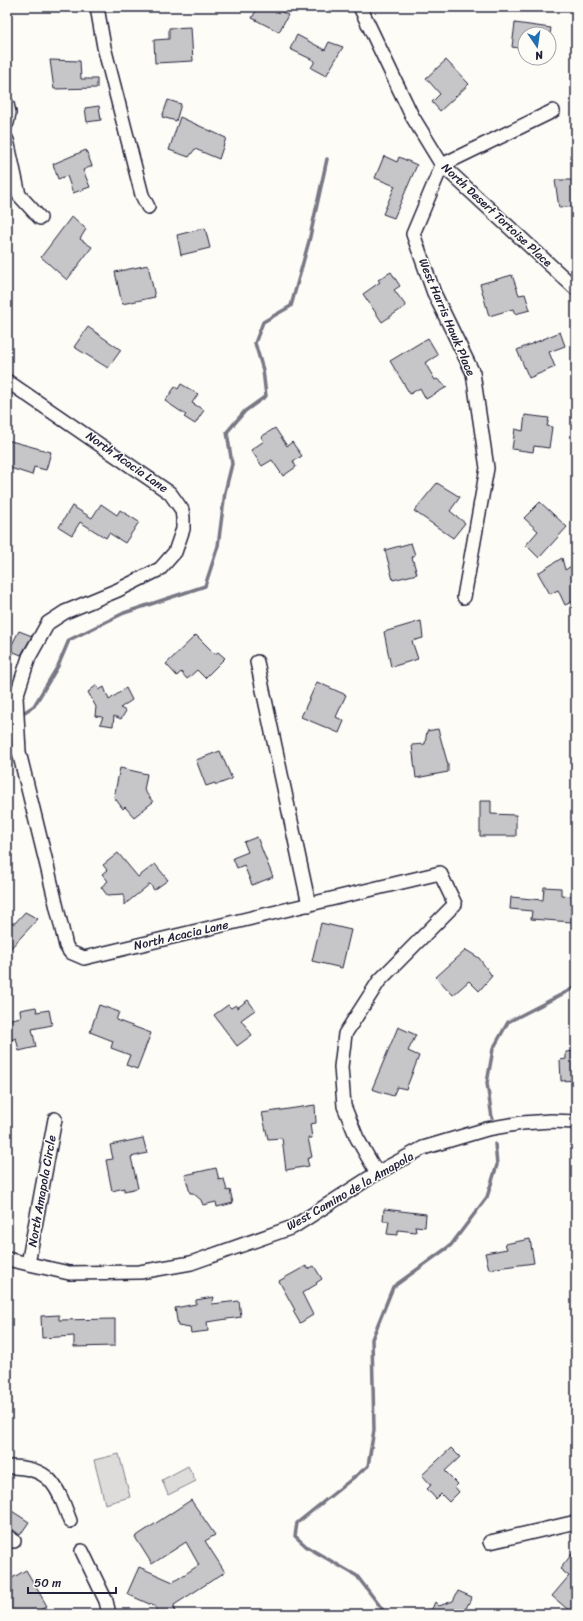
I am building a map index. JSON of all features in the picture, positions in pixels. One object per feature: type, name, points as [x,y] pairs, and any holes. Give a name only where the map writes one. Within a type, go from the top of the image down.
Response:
[{"type":"street","points":[[97,7],[104,47],[142,195],[148,207]]},
{"type":"street","name":"North Desert Tortoise Place","points":[[360,7],[412,116],[442,165],[576,289]]},
{"type":"street","points":[[7,104],[7,123]]},
{"type":"street","points":[[442,165],[553,111]]},
{"type":"street","points":[[7,140],[19,195],[40,218]]},
{"type":"street","name":"West Harris Hawk Place","points":[[442,165],[413,234],[434,293],[473,373],[487,468],[464,597]]},
{"type":"street","name":"North Acacia Lane","points":[[7,380],[170,493],[182,510],[183,518],[183,530],[177,547],[168,561],[160,569],[118,590],[65,612],[48,623],[30,657],[16,697],[19,752],[66,946],[70,952],[84,958],[440,873],[455,904],[379,981],[345,1034],[341,1067],[344,1106],[357,1138],[377,1173]]},
{"type":"street","points":[[257,662],[309,905]]},
{"type":"street","name":"North Amapola Circle","points":[[28,1264],[55,1118]]},
{"type":"street","name":"West Camino de la Amapola","points":[[7,1259],[69,1273],[140,1272],[191,1263],[293,1227],[377,1173],[423,1148],[487,1129],[522,1123],[551,1121],[576,1122]]},
{"type":"street","points":[[7,1467],[31,1469],[52,1481],[58,1489],[70,1521]]},
{"type":"street","points":[[490,1542],[576,1522]]},
{"type":"street","points":[[82,1551],[106,1601],[109,1614]]},
{"type":"shaded area","points":[[119,1454],[130,1497],[105,1504],[94,1460]]},
{"type":"shaded area","points":[[188,1466],[196,1481],[168,1495],[162,1480]]},
{"type":"building","points":[[258,7],[273,7],[288,15],[279,32],[252,18]]},
{"type":"building","points":[[515,23],[537,26],[517,26],[517,48],[512,47]]},
{"type":"building","points":[[191,27],[193,61],[155,63],[154,40],[169,39],[169,28]]},
{"type":"building","points":[[297,35],[325,50],[329,42],[343,47],[326,76],[311,68],[315,61],[290,49]]},
{"type":"building","points":[[50,60],[80,61],[81,79],[97,79],[97,88],[54,89]]},
{"type":"building","points":[[446,60],[469,84],[440,111],[432,102],[440,94],[426,78]]},
{"type":"building","points":[[168,100],[181,104],[176,121],[162,117]]},
{"type":"building","points":[[99,106],[101,120],[87,122],[85,108]]},
{"type":"building","points":[[180,117],[226,138],[219,159],[195,149],[189,157],[169,150]]},
{"type":"building","points":[[86,150],[92,166],[83,170],[90,187],[73,193],[67,176],[58,179],[53,164]]},
{"type":"building","points":[[384,156],[397,162],[399,157],[417,165],[394,218],[383,214],[395,186],[375,178]]},
{"type":"building","points":[[555,180],[576,180],[576,206],[559,208]]},
{"type":"building","points":[[72,216],[86,229],[80,239],[92,247],[67,280],[41,257]]},
{"type":"building","points":[[205,228],[210,248],[181,255],[177,235]]},
{"type":"building","points":[[148,265],[155,297],[122,304],[115,272]]},
{"type":"building","points":[[391,272],[400,286],[394,290],[406,306],[382,322],[363,294],[380,282],[378,280]]},
{"type":"building","points":[[512,275],[519,295],[525,294],[530,310],[515,314],[513,309],[489,316],[480,284]]},
{"type":"building","points":[[88,327],[121,350],[108,368],[74,347]]},
{"type":"building","points":[[560,332],[565,346],[549,352],[555,367],[529,378],[517,350]]},
{"type":"building","points":[[428,338],[438,355],[425,363],[435,380],[437,379],[447,387],[426,399],[420,388],[410,394],[390,361]]},
{"type":"building","points":[[181,384],[198,394],[192,403],[204,410],[195,424],[184,417],[186,415],[165,401],[175,387],[178,389]]},
{"type":"building","points":[[525,415],[549,418],[547,426],[552,427],[549,448],[534,446],[533,452],[512,449],[515,429],[523,431]]},
{"type":"building","points":[[275,428],[287,446],[292,442],[302,456],[293,461],[296,467],[283,476],[272,460],[262,466],[251,450],[264,441],[261,437]]},
{"type":"building","points":[[7,440],[51,452],[46,470],[34,467],[32,475],[7,467]]},
{"type":"building","points":[[437,483],[460,497],[450,511],[465,523],[453,538],[414,511]]},
{"type":"building","points":[[540,502],[567,527],[539,558],[526,545],[538,531],[524,518]]},
{"type":"building","points":[[101,504],[117,515],[120,510],[139,522],[125,543],[109,533],[106,538],[80,522],[72,535],[59,527],[72,506],[92,518]]},
{"type":"building","points":[[411,543],[415,555],[412,557],[417,574],[393,580],[385,550]]},
{"type":"building","points":[[562,558],[565,570],[576,563],[576,600],[565,605],[558,590],[550,594],[538,573]]},
{"type":"building","points":[[421,621],[423,638],[412,641],[418,659],[391,667],[384,632]]},
{"type":"building","points":[[19,631],[32,636],[21,655],[9,650]]},
{"type":"building","points":[[196,635],[215,654],[218,652],[225,658],[205,678],[197,670],[187,679],[181,672],[177,676],[166,664]]},
{"type":"building","points":[[317,682],[346,695],[336,717],[344,721],[339,733],[301,717]]},
{"type":"building","points":[[97,685],[99,690],[104,687],[109,700],[126,688],[132,700],[120,708],[126,711],[121,719],[114,716],[113,726],[100,724],[103,717],[95,716],[96,707],[88,692]]},
{"type":"building","points":[[438,729],[448,765],[448,772],[416,778],[412,745],[425,744],[427,731]]},
{"type":"building","points":[[220,751],[232,779],[216,785],[215,783],[206,786],[196,760]]},
{"type":"building","points":[[120,768],[147,774],[144,790],[153,802],[134,817],[125,807],[123,809],[114,797]]},
{"type":"building","points":[[480,801],[491,801],[491,814],[516,815],[516,836],[480,836]]},
{"type":"building","points":[[257,837],[273,877],[252,885],[244,865],[237,868],[233,858],[248,852],[244,842]]},
{"type":"building","points":[[118,853],[138,877],[155,864],[168,880],[154,890],[150,884],[124,905],[124,894],[107,895],[101,887],[108,881],[102,874],[107,870],[103,865]]},
{"type":"building","points":[[544,887],[561,888],[561,895],[574,896],[572,922],[531,919],[532,911],[510,909],[511,897],[543,900]]},
{"type":"building","points":[[25,912],[38,919],[7,952],[7,923],[15,923]]},
{"type":"building","points":[[321,923],[351,930],[342,968],[312,961]]},
{"type":"building","points":[[466,950],[479,958],[492,976],[479,991],[469,981],[453,995],[436,977]]},
{"type":"building","points":[[248,1000],[255,1010],[241,1020],[252,1035],[237,1046],[214,1015],[228,1005],[231,1008],[236,1005],[237,1008]]},
{"type":"building","points":[[99,1005],[119,1012],[116,1020],[151,1033],[137,1069],[126,1065],[130,1055],[111,1048],[113,1041],[90,1032]]},
{"type":"building","points":[[36,1007],[37,1012],[49,1010],[52,1025],[32,1029],[36,1047],[19,1051],[16,1038],[11,1040],[7,1020],[21,1017],[20,1010]]},
{"type":"building","points":[[398,1027],[416,1035],[408,1051],[419,1056],[406,1089],[397,1087],[393,1096],[372,1089]]},
{"type":"building","points":[[576,1051],[576,1080],[561,1081],[560,1060],[566,1059],[566,1052]]},
{"type":"building","points":[[315,1105],[316,1123],[310,1124],[312,1138],[308,1138],[312,1157],[307,1159],[309,1166],[286,1170],[282,1138],[268,1139],[262,1113]]},
{"type":"building","points":[[143,1138],[147,1153],[131,1157],[138,1188],[124,1191],[124,1188],[112,1191],[106,1160],[113,1159],[110,1145]]},
{"type":"building","points":[[216,1168],[219,1180],[224,1179],[227,1191],[230,1190],[233,1203],[217,1207],[216,1202],[203,1205],[201,1200],[193,1193],[190,1193],[185,1175]]},
{"type":"building","points":[[384,1209],[426,1214],[425,1227],[415,1226],[416,1232],[398,1230],[398,1235],[387,1234],[389,1221],[383,1221]]},
{"type":"building","points":[[530,1239],[534,1263],[489,1269],[485,1253],[507,1249],[505,1244]]},
{"type":"building","points":[[306,1266],[308,1269],[314,1266],[322,1279],[316,1283],[317,1284],[302,1293],[313,1315],[300,1323],[293,1311],[295,1310],[279,1281]]},
{"type":"building","points":[[214,1297],[212,1304],[239,1301],[241,1317],[207,1322],[208,1331],[191,1333],[190,1328],[178,1326],[175,1308],[196,1304],[196,1300]]},
{"type":"building","points":[[59,1315],[59,1320],[115,1319],[115,1346],[74,1347],[74,1336],[42,1338],[41,1316]]},
{"type":"building","points":[[451,1448],[460,1457],[445,1471],[458,1484],[455,1487],[459,1492],[449,1502],[441,1494],[436,1499],[427,1489],[431,1485],[422,1475]]},
{"type":"building","points":[[191,1500],[215,1535],[205,1541],[225,1572],[174,1605],[175,1614],[156,1614],[156,1607],[127,1594],[139,1567],[173,1582],[199,1565],[186,1542],[152,1564],[135,1537]]},
{"type":"building","points":[[7,1508],[29,1522],[20,1535],[12,1529],[7,1528]]},
{"type":"building","points":[[576,1549],[576,1608],[572,1613],[552,1596],[569,1576],[560,1569]]},
{"type":"building","points":[[26,1570],[47,1606],[34,1614],[10,1614],[8,1602],[7,1603],[7,1581]]},
{"type":"building","points":[[458,1591],[472,1597],[463,1614],[421,1614],[421,1612],[432,1609],[435,1602],[439,1606],[453,1601]]},
{"type":"waterway","points":[[20,715],[34,706],[58,666],[69,640],[124,613],[205,586],[218,546],[225,492],[232,464],[227,432],[245,411],[266,396],[263,370],[255,343],[263,322],[291,306],[309,241],[327,159]]},
{"type":"waterway","points":[[7,724],[13,720]]},
{"type":"waterway","points":[[492,1118],[487,1083],[493,1049],[508,1022],[576,987]]},
{"type":"waterway","points":[[386,1614],[357,1576],[307,1547],[295,1536],[297,1523],[368,1466],[374,1430],[372,1339],[393,1287],[451,1245],[487,1197],[497,1165],[495,1144]]}]
